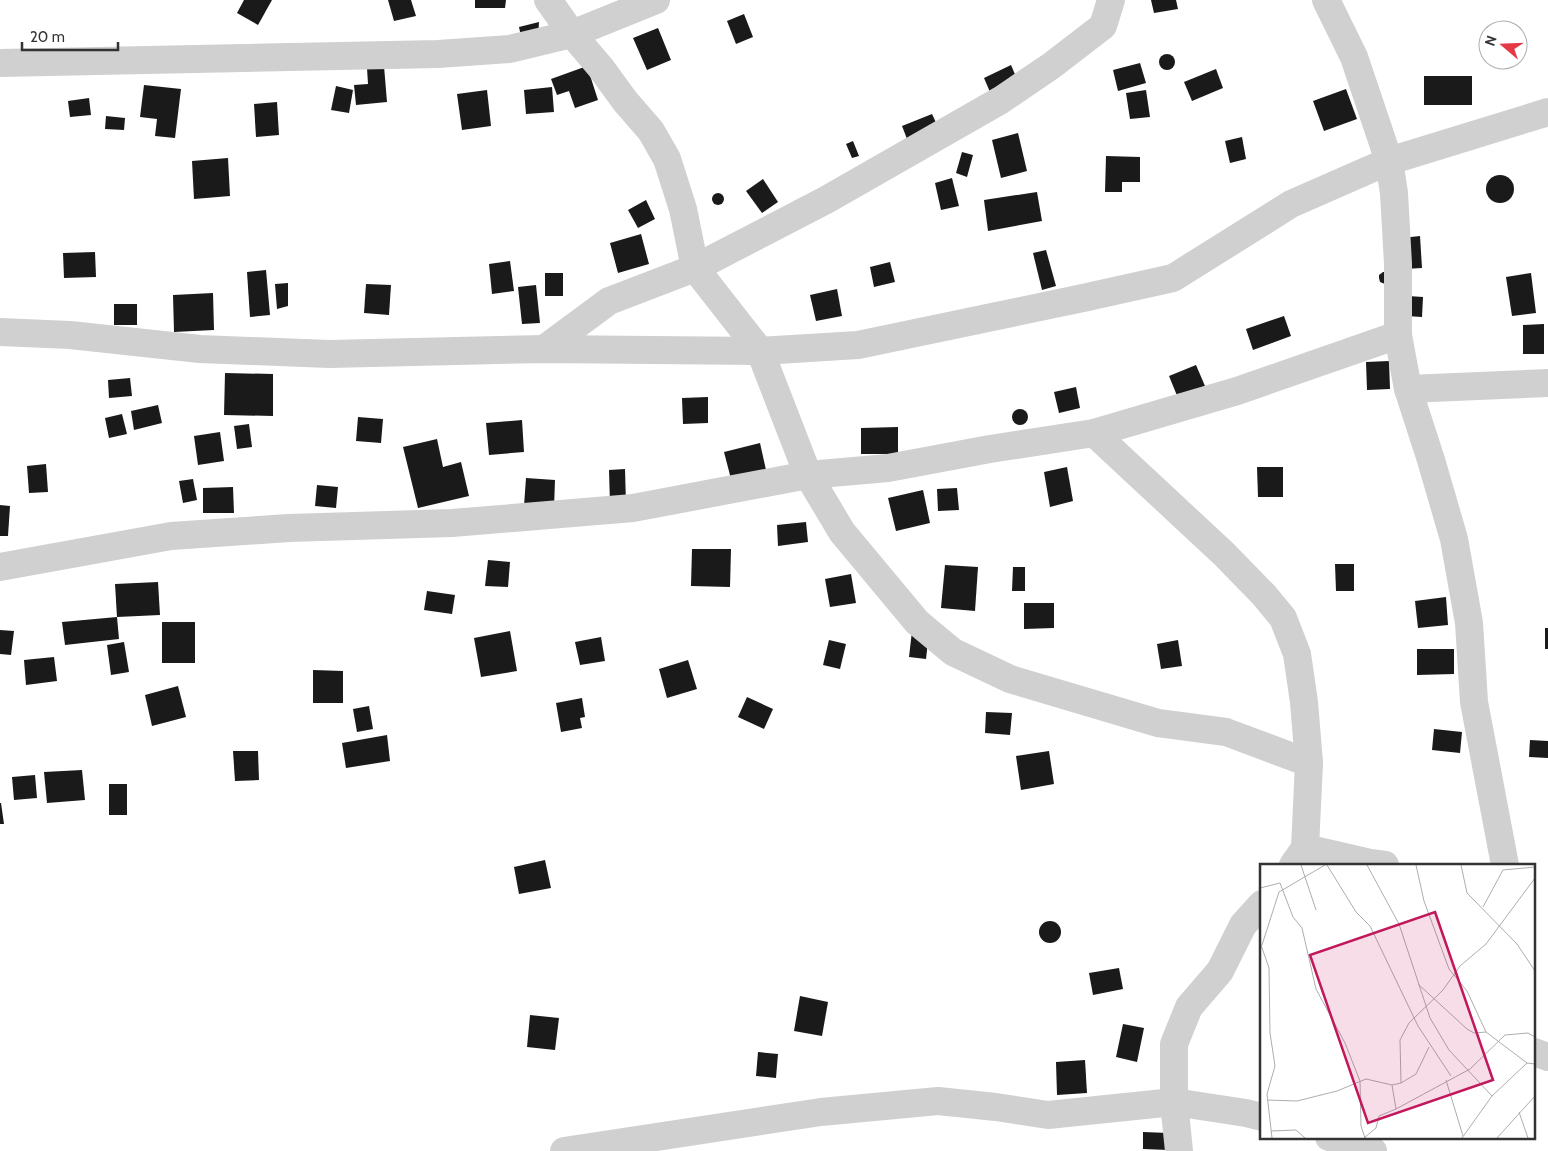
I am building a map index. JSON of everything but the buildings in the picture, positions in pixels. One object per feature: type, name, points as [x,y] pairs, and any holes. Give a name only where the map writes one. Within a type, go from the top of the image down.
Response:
[{"type":"street","points":[[548,0],[572,34],[651,131],[667,159],[683,209],[694,268],[760,351],[808,475],[842,532],[917,622],[953,652],[1010,679],[1158,722],[1226,732],[1309,763]]},
{"type":"street","points":[[0,63],[438,54],[510,49],[572,34],[656,0]]},
{"type":"street","points":[[544,350],[609,301],[694,268],[826,200],[1001,100],[1051,66],[1102,26],[1111,0]]},
{"type":"street","points":[[1326,0],[1354,57],[1388,161],[1395,202],[1398,264],[1398,335],[1408,389],[1432,460],[1454,539],[1470,623],[1474,702],[1506,864]]},
{"type":"street","points":[[0,332],[70,336],[200,349],[329,354],[544,350],[760,351],[858,345],[1173,278],[1291,204],[1388,161],[1548,112]]},
{"type":"street","points":[[0,567],[171,536],[289,528],[452,523],[632,508],[808,475],[888,468],[990,449],[1094,433],[1237,392],[1398,335]]},
{"type":"street","points":[[1408,389],[1548,383]]},
{"type":"street","points":[[1094,433],[1224,554],[1264,595],[1283,618],[1297,654],[1304,702],[1309,763],[1299,856],[1378,864]]},
{"type":"street","points":[[1179,1151],[1174,1102],[1174,1044],[1189,1007],[1220,971],[1243,925],[1260,906]]},
{"type":"street","points":[[1536,1053],[1548,1057]]},
{"type":"street","points":[[564,1151],[821,1112],[938,1101],[996,1106],[1048,1115],[1174,1102],[1260,1116]]},
{"type":"street","points":[[1332,1138],[1373,1151]]}]
